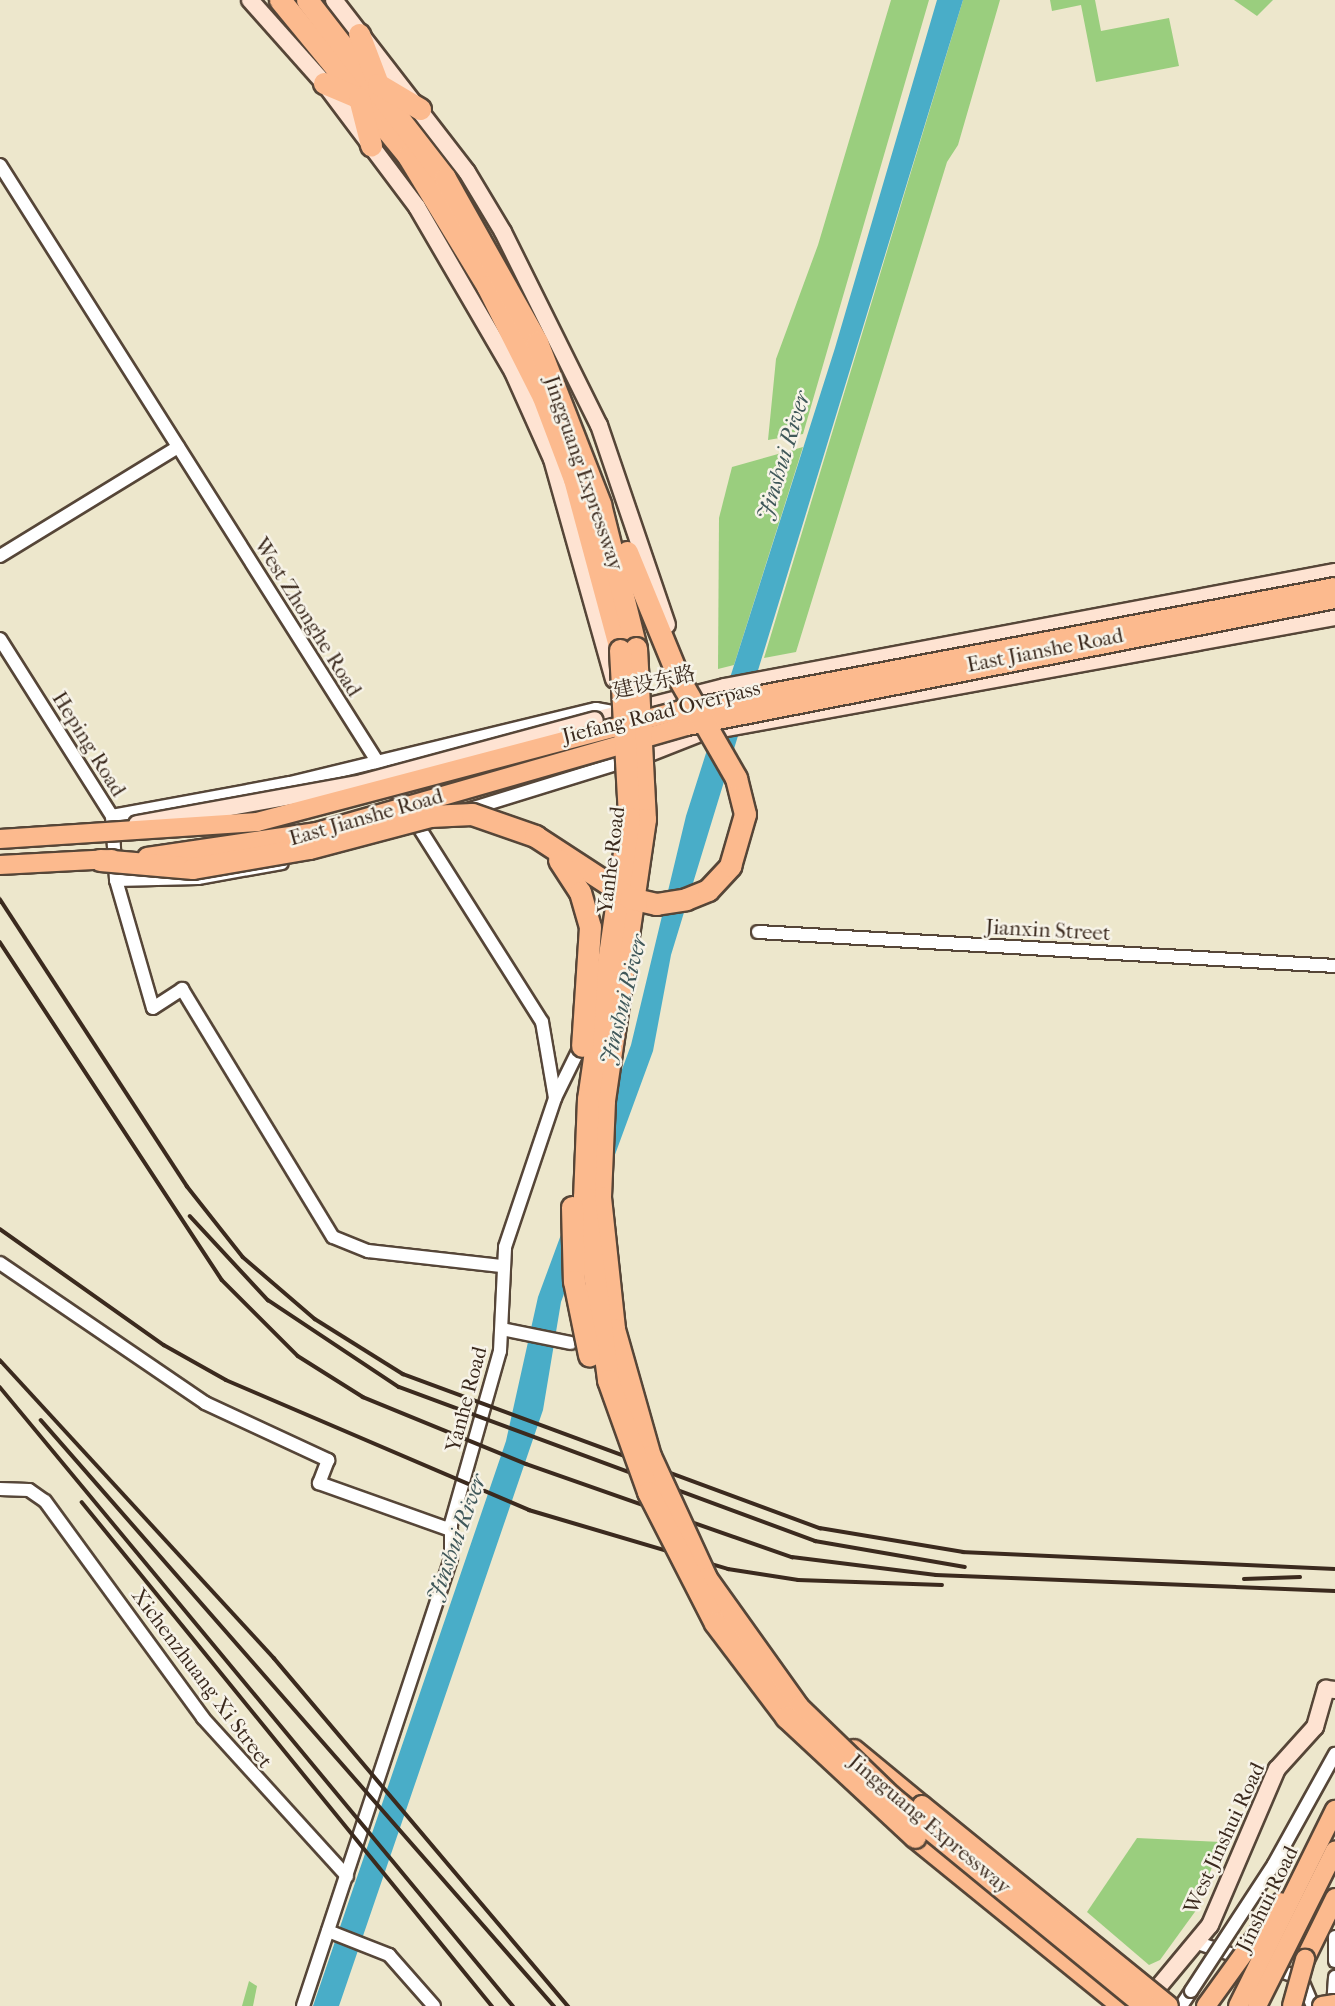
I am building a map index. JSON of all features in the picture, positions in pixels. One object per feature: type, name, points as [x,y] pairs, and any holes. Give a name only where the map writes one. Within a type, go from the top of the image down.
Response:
[{"type":"highway","points":[[280,0],[359,98],[415,151]]},
{"type":"highway","points":[[307,0],[415,151]]},
{"type":"highway","points":[[359,34],[378,84],[421,109]]},
{"type":"highway","points":[[324,83],[359,98]]},
{"type":"highway","points":[[359,98],[371,145]]},
{"type":"highway","name":"Jingguang Expressway","points":[[415,151],[522,314],[600,504],[630,615],[644,718],[644,832],[602,1134],[602,1230],[614,1329],[631,1406],[694,1556],[773,1676],[890,1797],[1144,2006]]},
{"type":"highway","name":"Jingguang Expressway","points":[[415,151],[543,397],[584,509],[616,629],[628,719],[629,818],[588,1099],[584,1197],[598,1332],[628,1443],[692,1586],[786,1717],[880,1808],[1123,2006]]},
{"type":"highway","points":[[100,860],[165,868],[245,861],[448,814],[489,818],[536,836],[630,898],[672,902],[720,880],[741,844],[745,814],[736,778],[650,618],[560,372],[522,314]]},
{"type":"highway","points":[[536,836],[571,875],[590,927],[573,1149],[572,1257],[582,1324],[609,1423],[628,1443]]},
{"type":"main road","name":"Jiefang Road Overpass","points":[[0,839],[257,822],[681,710],[1335,587]]},
{"type":"main road","name":"Jiefang Road Overpass","points":[[0,865],[100,860],[277,841],[687,726],[1335,599]]},
{"type":"main road","points":[[773,1676],[1169,2006]]},
{"type":"main road","name":"Jinshui Road","points":[[1256,2006],[1258,1985],[1335,1810]]},
{"type":"main road","name":"Jinshui Road","points":[[1238,2006],[1258,1985],[1335,1850]]},
{"type":"main road","points":[[1206,2006],[1311,1860]]},
{"type":"main road","points":[[1292,2006],[1306,1959],[1335,1898]]},
{"type":"main road","points":[[1322,2006],[1334,2005]]},
{"type":"street","points":[[250,0],[324,83],[371,145],[467,289],[543,437],[589,576],[617,712],[622,762],[702,733],[629,502],[572,363],[503,232],[421,109]]},
{"type":"street","points":[[334,0],[359,34]]},
{"type":"street","name":"West Zhonghe Road","points":[[0,165],[420,824],[542,1022],[555,1098]]},
{"type":"street","points":[[0,556],[178,447]]},
{"type":"street","name":"East Jianshe Road","points":[[724,687],[1335,572]]},
{"type":"street","name":"East Jianshe Road","points":[[702,733],[1335,617]]},
{"type":"street","name":"Heping Road","points":[[0,639],[112,816],[116,880],[153,1008],[182,989],[333,1237],[368,1251],[501,1266]]},
{"type":"street","name":"建设东路","points":[[84,834],[362,783],[617,712],[724,687]]},
{"type":"street","points":[[112,816],[379,763],[596,709],[617,712]]},
{"type":"street","name":"Yanhe Road","points":[[303,2006],[331,1932],[451,1558],[451,1530],[502,1329],[501,1266],[555,1098],[618,951],[640,757]]},
{"type":"street","name":"East Jianshe Road","points":[[116,880],[232,873],[420,824],[622,762]]},
{"type":"street","name":"Jianxin Street","points":[[758,932],[1335,966]]},
{"type":"street","points":[[0,1263],[205,1403],[328,1460],[318,1483],[451,1530]]},
{"type":"street","points":[[502,1329],[571,1343]]},
{"type":"street","name":"Xichenzhuang Xi Street","points":[[0,1489],[37,1495],[203,1718],[347,1876]]},
{"type":"street","name":"West Jinshui Road","points":[[1144,2006],[1195,1942],[1226,1893],[1277,1769],[1315,1727],[1326,1689],[1335,1689]]},
{"type":"street","points":[[1181,2006],[1274,1864],[1335,1754]]},
{"type":"street","points":[[331,1932],[373,1946],[397,1962],[434,2006]]},
{"type":"street","points":[[1335,1937],[1335,1961]]},
{"type":"street","points":[[1195,1942],[1301,1978],[1313,2006]]},
{"type":"street","points":[[1334,2005],[1335,1977]]},
{"type":"street","points":[[1231,2006],[1258,1985],[1263,2006]]},
{"type":"green space","points":[[891,0],[929,0],[803,434],[768,440],[776,359],[818,245]]},
{"type":"green space","points":[[963,0],[1000,0],[958,145],[947,162],[796,652],[764,658]]},
{"type":"green space","points":[[1050,0],[1095,0],[1101,31],[1169,18],[1179,66],[1096,82],[1081,5],[1052,11]]},
{"type":"green space","points":[[1234,0],[1273,0],[1257,16]]},
{"type":"green space","points":[[803,447],[734,665],[718,669],[719,518],[732,467]]},
{"type":"green space","points":[[1137,1838],[1221,1842],[1197,1909],[1160,1960],[1149,1965],[1087,1912]]},
{"type":"green space","points":[[249,1981],[257,1986],[253,2006],[242,2006]]},
{"type":"water","points":[[937,0],[963,0],[671,955],[653,1051],[561,1302],[543,1410],[339,2006],[313,2006],[506,1441],[538,1297],[631,1045],[686,816],[835,348]]},
{"type":"railway","points":[[0,899],[187,1186],[243,1257],[315,1319],[403,1374],[820,1528],[963,1552],[1335,1569]]},
{"type":"railway","points":[[0,942],[222,1280],[298,1356],[363,1397],[526,1464],[792,1557],[936,1575],[1335,1591]]},
{"type":"railway","points":[[190,1216],[268,1300],[399,1387],[815,1541],[965,1567]]},
{"type":"railway","points":[[0,1229],[164,1345],[226,1380],[529,1510],[728,1569],[798,1580],[942,1585]]},
{"type":"railway","points":[[0,1360],[274,1658],[568,2006]]},
{"type":"railway","points":[[0,1387],[513,2006]]},
{"type":"railway","points":[[41,1420],[554,2006]]},
{"type":"railway","points":[[82,1502],[492,2006]]},
{"type":"railway","points":[[1244,1579],[1300,1577]]},
{"type":"water label","name":"Jinshui River","points":[[784,456]]},
{"type":"water label","name":"Jinshui River","points":[[624,1000]]},
{"type":"water label","name":"Jinshui River","points":[[457,1538]]}]
